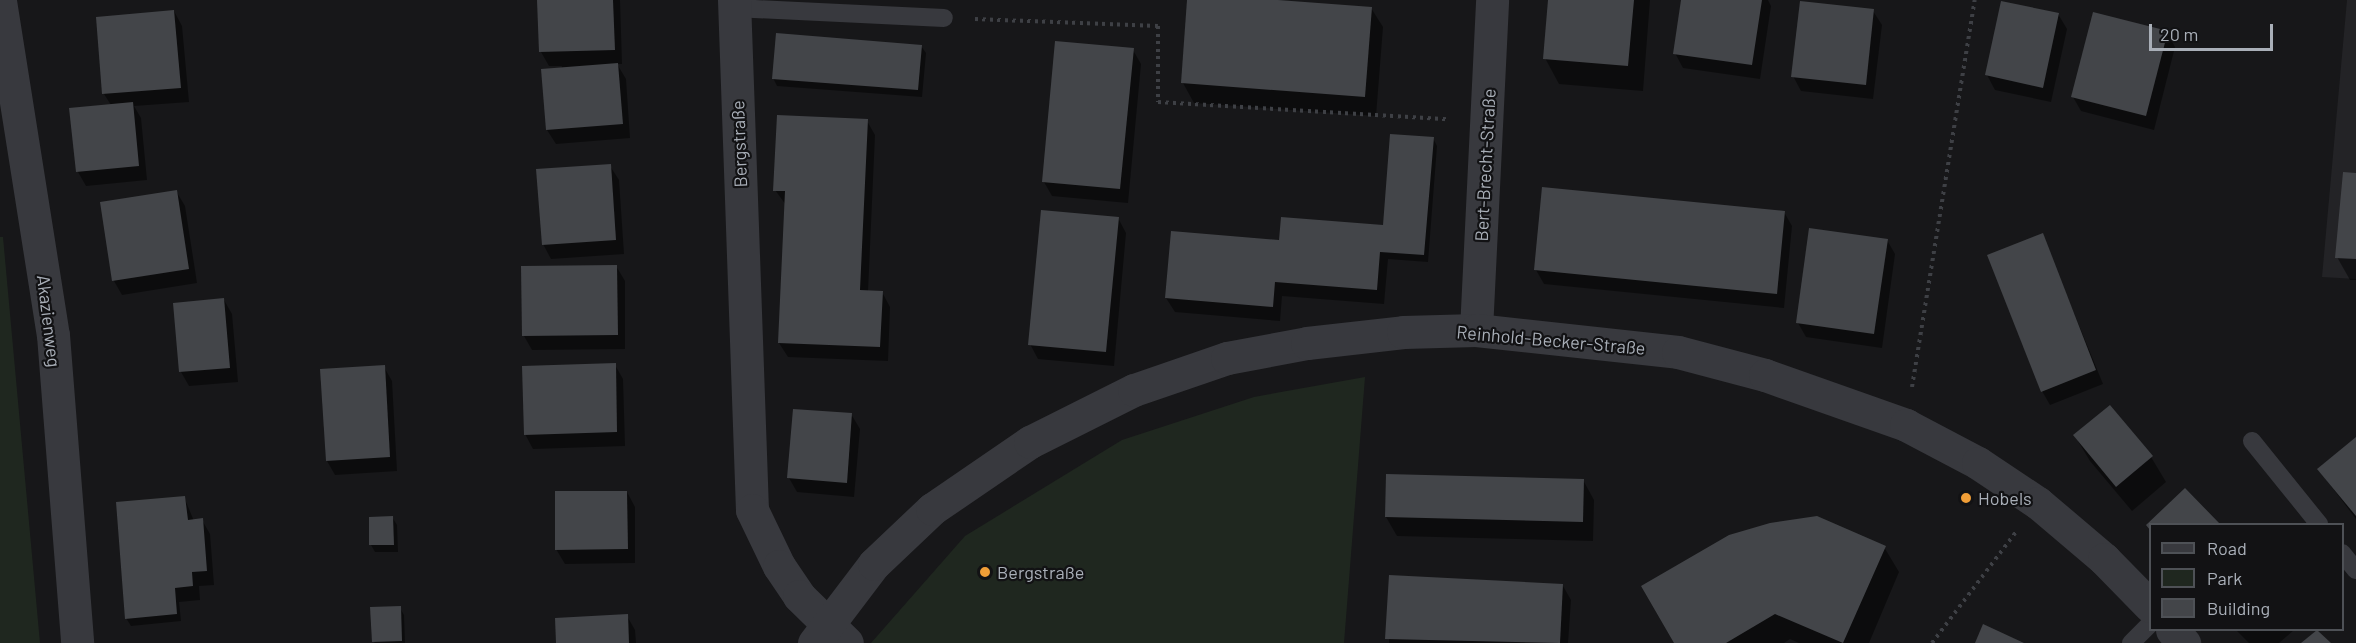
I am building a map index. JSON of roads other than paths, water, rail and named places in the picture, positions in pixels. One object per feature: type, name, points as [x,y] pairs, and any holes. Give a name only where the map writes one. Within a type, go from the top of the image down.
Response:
[{"type":"street","name":"Bert-Brecht-Straße","points":[[1476,330],[1488,121],[1492,0]]},
{"type":"street","name":"Akazienweg","points":[[0,2],[53,335],[77,643]]},
{"type":"street","name":"Bergstraße","points":[[734,4],[752,510],[779,566],[829,637]]},
{"type":"street","name":"Reinhold-Becker-Straße","points":[[829,637],[874,564],[932,509],[1030,441],[1134,390],[1227,358],[1307,344],[1403,332],[1476,330],[1678,352],[1765,375],[1906,425],[1978,462],[2038,503],[2104,559],[2149,604]]},
{"type":"street","points":[[2173,631],[2184,643]]},
{"type":"lane","points":[[734,4],[944,18]]},
{"type":"lane","points":[[2252,441],[2317,523]]},
{"type":"lane","points":[[2344,554],[2356,570]]},
{"type":"lane","points":[[2131,643],[2149,626]]},
{"type":"place","name":"Hobels","points":[[1966,498]]},
{"type":"place","name":"Bergstraße","points":[[985,572]]}]
